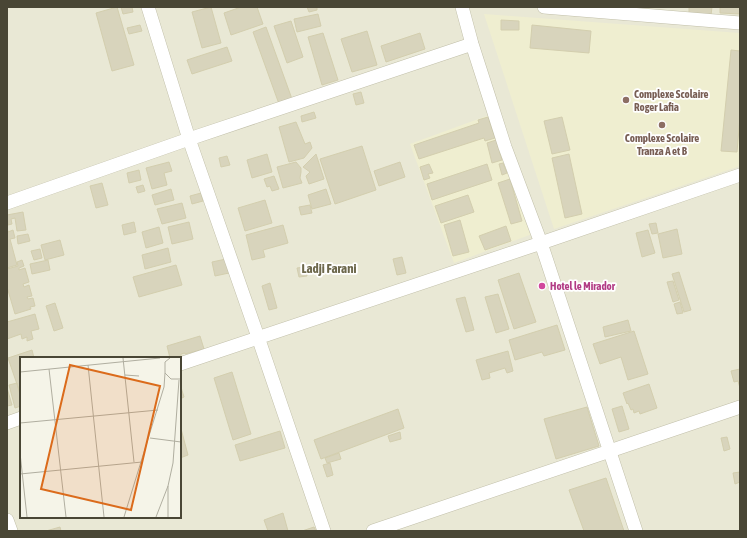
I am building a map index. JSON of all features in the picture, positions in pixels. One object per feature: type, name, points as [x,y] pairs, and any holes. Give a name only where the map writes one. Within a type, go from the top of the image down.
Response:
[{"type":"street","points":[[148,7],[188,139],[258,337],[324,531]]},
{"type":"street","points":[[462,7],[472,44],[505,147],[541,244],[636,531]]},
{"type":"street","points":[[544,7],[740,23]]},
{"type":"street","points":[[7,203],[188,139],[472,44]]},
{"type":"street","points":[[181,364],[541,244],[740,175]]},
{"type":"street","points":[[373,531],[740,407]]},
{"type":"street","points":[[7,423],[20,418]]},
{"type":"street","points":[[7,520],[11,531]]},
{"type":"shaded area","points":[[7,7],[740,7],[740,531],[7,531]]},
{"type":"shaded area","name":"Complexe Scolaire Roger Lafia","points":[[484,14],[740,33],[740,166],[554,229]]},
{"type":"shaded area","points":[[492,114],[535,233],[454,263],[410,144]]},
{"type":"building","points":[[117,7],[134,65],[112,71],[96,13]]},
{"type":"building","points":[[121,7],[132,7],[133,12],[123,14]]},
{"type":"building","points":[[211,7],[221,43],[202,48],[192,12]]},
{"type":"building","points":[[241,7],[257,7],[263,24],[231,35],[224,13]]},
{"type":"building","points":[[307,7],[317,7],[317,10],[309,12]]},
{"type":"building","points":[[689,7],[712,7],[711,15],[689,13]]},
{"type":"building","points":[[720,7],[740,7],[740,14],[720,13]]},
{"type":"building","points":[[318,14],[321,26],[297,32],[294,19]]},
{"type":"building","points":[[501,20],[519,21],[519,30],[501,30]]},
{"type":"building","points":[[291,21],[303,57],[287,63],[274,26]]},
{"type":"building","points":[[140,25],[142,31],[129,34],[127,28]]},
{"type":"building","points":[[532,25],[591,31],[589,53],[530,48]]},
{"type":"building","points":[[266,27],[292,99],[279,104],[253,32]]},
{"type":"building","points":[[367,31],[377,65],[352,72],[341,39]]},
{"type":"building","points":[[323,33],[338,80],[322,85],[308,37]]},
{"type":"building","points":[[420,33],[425,49],[386,62],[381,46]]},
{"type":"building","points":[[227,47],[232,61],[192,74],[187,60]]},
{"type":"building","points":[[731,50],[740,51],[740,117],[737,152],[721,151]]},
{"type":"building","points":[[361,92],[364,103],[356,105],[353,94]]},
{"type":"building","points":[[314,112],[316,118],[302,122],[301,116]]},
{"type":"building","points":[[488,117],[495,138],[485,141],[484,138],[419,159],[414,145],[479,123],[478,120]]},
{"type":"building","points":[[562,117],[570,150],[552,154],[544,121]]},
{"type":"building","points":[[296,122],[305,144],[310,142],[312,148],[304,158],[289,162],[279,127]]},
{"type":"building","points":[[496,140],[502,160],[492,163],[487,143]]},
{"type":"building","points":[[362,146],[376,190],[335,204],[320,159]]},
{"type":"building","points":[[267,154],[272,172],[252,178],[247,160]]},
{"type":"building","points":[[316,154],[324,179],[309,184],[306,176],[310,172],[303,167]]},
{"type":"building","points":[[569,154],[582,214],[565,218],[552,158]]},
{"type":"building","points":[[227,156],[230,165],[221,167],[219,158]]},
{"type":"building","points":[[169,162],[172,171],[164,173],[167,185],[152,189],[146,168]]},
{"type":"building","points":[[296,162],[301,168],[300,178],[302,183],[283,188],[277,167]]},
{"type":"building","points":[[400,162],[405,177],[379,186],[374,171]]},
{"type":"building","points":[[503,163],[507,173],[502,175],[499,164]]},
{"type":"building","points":[[429,164],[433,173],[428,174],[430,178],[424,180],[420,167]]},
{"type":"building","points":[[487,164],[492,180],[432,200],[427,184]]},
{"type":"building","points":[[139,170],[141,180],[129,183],[127,173]]},
{"type":"building","points":[[274,176],[279,189],[272,191],[270,186],[267,187],[264,179]]},
{"type":"building","points":[[510,179],[522,221],[511,224],[498,183]]},
{"type":"building","points":[[102,183],[108,205],[96,208],[90,186]]},
{"type":"building","points":[[143,185],[145,191],[138,193],[136,187]]},
{"type":"building","points":[[171,189],[174,200],[155,205],[152,195]]},
{"type":"building","points":[[326,189],[331,204],[312,209],[308,195]]},
{"type":"building","points":[[201,193],[203,201],[192,204],[190,196]]},
{"type":"building","points":[[468,195],[474,212],[441,223],[435,206]]},
{"type":"building","points":[[265,200],[272,223],[245,231],[238,208]]},
{"type":"building","points":[[182,203],[186,218],[162,224],[157,209]]},
{"type":"building","points":[[310,205],[312,213],[301,215],[299,207]]},
{"type":"building","points":[[23,212],[26,230],[17,231],[15,218],[11,219],[12,224],[8,225],[7,215]]},
{"type":"building","points":[[460,220],[469,252],[453,256],[444,225]]},
{"type":"building","points":[[134,222],[136,232],[124,235],[122,225]]},
{"type":"building","points":[[189,222],[193,239],[172,244],[168,227]]},
{"type":"building","points":[[656,223],[658,233],[652,234],[649,224]]},
{"type":"building","points":[[283,225],[288,243],[263,250],[265,257],[252,260],[246,235]]},
{"type":"building","points":[[506,226],[511,241],[485,250],[479,236]]},
{"type":"building","points":[[7,227],[8,232],[13,230],[15,238],[10,239],[17,265],[7,268]]},
{"type":"building","points":[[159,227],[163,243],[146,248],[142,232]]},
{"type":"building","points":[[677,229],[682,254],[663,258],[658,234]]},
{"type":"building","points":[[648,230],[655,253],[642,257],[636,233]]},
{"type":"building","points":[[28,234],[30,241],[18,244],[17,236]]},
{"type":"building","points":[[60,240],[64,255],[45,260],[41,245]]},
{"type":"building","points":[[168,248],[171,262],[145,269],[142,255]]},
{"type":"building","points":[[40,249],[42,258],[34,260],[31,251]]},
{"type":"building","points":[[402,257],[406,273],[397,275],[393,259]]},
{"type":"building","points":[[226,259],[229,273],[215,276],[212,262]]},
{"type":"building","points":[[22,260],[24,266],[19,268],[19,270],[25,268],[29,282],[23,284],[24,287],[29,285],[32,296],[27,297],[28,299],[33,298],[35,306],[30,307],[31,309],[15,314],[7,287],[7,269],[18,266],[17,262]]},
{"type":"building","points":[[48,260],[50,270],[32,274],[30,264]]},
{"type":"building","points":[[176,265],[182,285],[139,297],[133,277]]},
{"type":"building","points":[[305,267],[307,276],[299,277],[297,268]]},
{"type":"building","points":[[679,272],[691,310],[684,312],[672,274]]},
{"type":"building","points":[[519,273],[536,322],[514,329],[498,280]]},
{"type":"building","points":[[673,281],[679,300],[673,302],[667,282]]},
{"type":"building","points":[[270,283],[277,308],[269,310],[262,286]]},
{"type":"building","points":[[498,294],[509,329],[496,333],[485,297]]},
{"type":"building","points":[[465,297],[474,330],[466,332],[456,299]]},
{"type":"building","points":[[680,302],[683,313],[677,314],[674,304]]},
{"type":"building","points":[[55,303],[63,328],[54,331],[46,306]]},
{"type":"building","points":[[35,314],[39,329],[31,331],[33,339],[27,341],[27,337],[22,339],[21,334],[7,339],[7,322]]},
{"type":"building","points":[[628,320],[631,331],[605,337],[603,327]]},
{"type":"building","points":[[557,325],[565,350],[544,356],[542,352],[515,360],[509,340]]},
{"type":"building","points":[[634,331],[648,374],[628,380],[621,357],[600,364],[593,344]]},
{"type":"building","points":[[200,336],[204,349],[181,354],[181,356],[178,357],[170,357],[167,346]]},
{"type":"building","points":[[32,350],[34,357],[20,357],[20,393],[8,358]]},
{"type":"building","points":[[508,351],[513,371],[507,373],[505,368],[489,373],[490,378],[482,380],[476,360]]},
{"type":"building","points":[[740,369],[740,388],[738,381],[734,382],[731,371]]},
{"type":"building","points":[[232,372],[251,434],[233,440],[214,378]]},
{"type":"building","points":[[17,383],[20,395],[20,406],[15,408],[9,385]]},
{"type":"building","points":[[649,384],[657,408],[640,414],[639,411],[634,413],[633,409],[631,410],[628,403],[627,404],[623,393]]},
{"type":"building","points":[[181,387],[184,397],[181,398]]},
{"type":"building","points":[[7,388],[12,405],[7,406]]},
{"type":"building","points":[[622,406],[629,429],[619,432],[612,409]]},
{"type":"building","points":[[587,407],[599,446],[556,459],[544,419]]},
{"type":"building","points":[[398,409],[404,428],[321,459],[314,440]]},
{"type":"building","points":[[181,429],[188,455],[181,458]]},
{"type":"building","points":[[280,431],[285,448],[240,461],[235,445]]},
{"type":"building","points":[[400,432],[401,439],[390,442],[388,436]]},
{"type":"building","points":[[727,437],[730,449],[724,451],[721,438]]},
{"type":"building","points":[[339,453],[341,459],[327,463],[325,458]]},
{"type":"building","points":[[330,463],[333,475],[327,477],[323,465]]},
{"type":"building","points":[[740,472],[740,482],[735,484],[733,473]]},
{"type":"building","points":[[606,478],[624,531],[584,531],[569,490]]},
{"type":"building","points":[[283,513],[288,531],[268,531],[264,520]]},
{"type":"building","points":[[60,527],[61,531],[46,531]]},
{"type":"building","points":[[314,527],[316,531],[302,531]]},
{"type":"place","name":"Complexe Scolaire Roger Lafia","points":[[626,100]]},
{"type":"place","name":"Complexe Scolaire Tranza A et B","points":[[662,125]]},
{"type":"place","name":"Hotel le Mirador","points":[[542,286]]},
{"type":"district","name":"Ladji Farani","points":[[329,268]]}]
